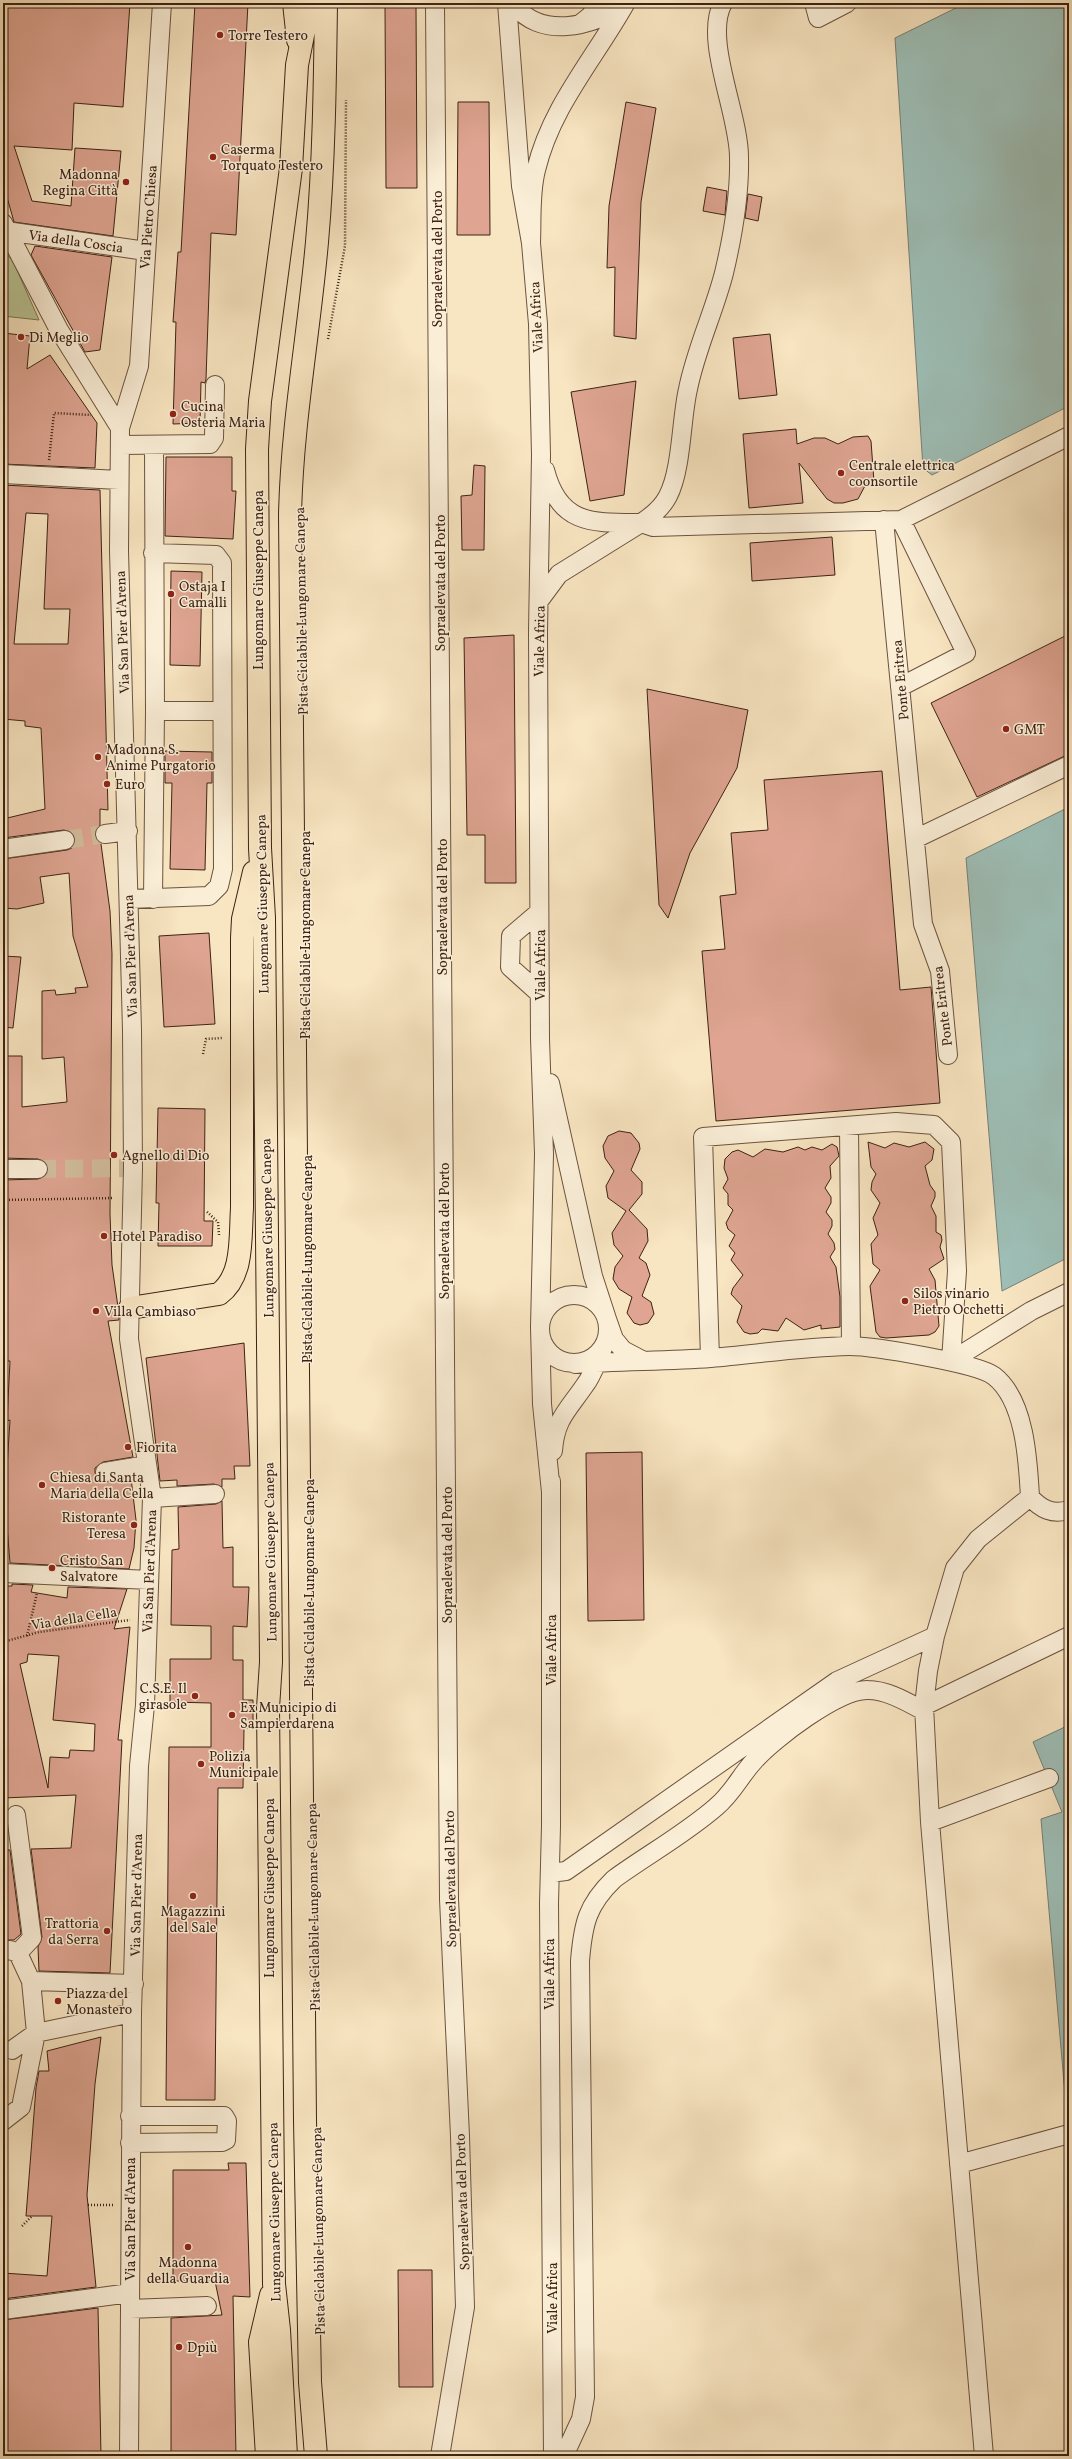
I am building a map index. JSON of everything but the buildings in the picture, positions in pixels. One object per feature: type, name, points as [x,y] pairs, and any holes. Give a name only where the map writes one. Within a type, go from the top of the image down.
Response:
[{"type":"main road","points":[[294,3],[299,52]]},
{"type":"main road","name":"Lungomare Giuseppe Canepa","points":[[286,2456],[279,2330],[274,2284],[268,1708],[271,1638],[264,918],[260,848],[257,449],[260,401],[291,168],[299,52],[306,20],[306,3]]},
{"type":"main road","points":[[316,2456],[310,2374],[305,2136],[290,515],[294,429],[309,327],[317,240],[326,3]]},
{"type":"main road","points":[[130,1308],[219,1294],[228,1288],[234,1278],[239,1253],[242,1208],[243,919],[260,848]]},
{"type":"main road","points":[[267,2456],[260,2342],[274,2284]]},
{"type":"street","name":"Via Pietro Chiesa","points":[[117,430],[139,366],[162,3]]},
{"type":"street","points":[[284,3],[287,22],[299,52]]},
{"type":"street","name":"Sopraelevata del Porto","points":[[435,3],[449,1899],[458,2084],[465,2307],[440,2456]]},
{"type":"street","name":"Viale Africa","points":[[508,3],[521,186],[531,243],[538,324],[541,455],[539,601],[539,912],[540,1039],[544,1154],[540,1327],[542,1404],[551,1492]]},
{"type":"street","points":[[513,3],[524,15],[535,22],[562,26],[576,26],[603,18],[625,4]]},
{"type":"street","points":[[576,26],[590,16],[599,3]]},
{"type":"street","points":[[539,601],[559,574],[641,524],[656,513],[668,495],[675,472],[688,388],[724,274],[736,212],[739,180],[736,128],[716,39],[718,12],[723,3]]},
{"type":"street","points":[[814,3],[818,18],[847,3]]},
{"type":"street","name":"Viale Africa","points":[[531,243],[535,170],[551,125],[566,96],[606,39],[625,4]]},
{"type":"street","name":"Via della Coscia","points":[[4,232],[146,251]]},
{"type":"street","points":[[4,232],[20,257],[59,330],[117,430],[154,445],[207,445],[213,442],[215,384]]},
{"type":"street","name":"Via San Pier d'Arena","points":[[117,430],[132,1030],[133,1197],[129,1339],[152,1498],[145,1705],[138,1766],[130,2116],[130,2309],[207,2306]]},
{"type":"street","points":[[541,455],[552,491],[567,511],[598,522],[641,524],[653,527],[893,520],[1069,436]]},
{"type":"street","points":[[153,899],[155,712],[153,553],[154,445]]},
{"type":"street","points":[[3,474],[119,480]]},
{"type":"street","points":[[893,520],[911,541],[966,653],[900,687]]},
{"type":"street","name":"Ponte Eritrea","points":[[893,520],[900,687],[923,924],[940,971],[948,1055]]},
{"type":"street","points":[[129,899],[205,897],[217,890],[222,881],[221,560],[216,555],[153,553]]},
{"type":"street","points":[[155,712],[222,711]]},
{"type":"street","points":[[915,839],[1069,765]]},
{"type":"street","points":[[105,834],[128,831]]},
{"type":"street","points":[[3,849],[65,840]]},
{"type":"street","points":[[539,912],[511,936],[510,967],[540,994]]},
{"type":"street","name":"Viale Africa","points":[[540,1039],[593,1276],[607,1319],[607,1339],[600,1355],[585,1385],[563,1413],[554,1434],[551,1492],[550,1873],[553,2456]]},
{"type":"street","points":[[710,1358],[703,1137],[896,1122],[934,1125],[950,1142],[957,1270],[951,1361]]},
{"type":"street","points":[[849,1126],[851,1346]]},
{"type":"street","points":[[3,1169],[38,1169]]},
{"type":"street","points":[[951,1361],[1030,1311],[1069,1292]]},
{"type":"street","name":"Viale Africa","points":[[600,1355],[575,1364],[564,1362],[554,1357],[546,1348],[541,1338],[540,1327],[543,1315],[549,1306],[559,1298],[570,1295],[582,1296],[592,1300],[601,1308],[607,1319]]},
{"type":"street","points":[[607,1319],[614,1339],[622,1350],[650,1361]]},
{"type":"street","points":[[600,1355],[650,1361],[710,1358],[851,1346],[951,1361],[990,1373],[1004,1387],[1010,1396],[1025,1444],[1030,1497],[1044,1510],[1056,1512],[1069,1510]]},
{"type":"street","name":"Viale Africa","points":[[585,1385],[613,1371],[650,1361]]},
{"type":"street","points":[[105,1472],[148,1465]]},
{"type":"street","name":"Via San Pier d'Arena","points":[[152,1498],[215,1494]]},
{"type":"street","points":[[984,2456],[930,1822],[924,1708],[928,1671],[935,1636],[955,1568],[978,1539],[1030,1497]]},
{"type":"street","points":[[3,1573],[149,1580]]},
{"type":"street","points":[[550,1873],[566,1870],[837,1681],[935,1636]]},
{"type":"street","points":[[564,2456],[581,2419],[585,2397],[580,1961],[583,1931],[591,1905],[600,1892],[614,1879],[716,1808],[735,1789],[753,1762],[772,1742],[834,1701],[853,1691],[868,1690],[897,1698],[924,1708],[1069,1636]]},
{"type":"street","points":[[930,1822],[1049,1778]]},
{"type":"street","points":[[3,2121],[21,2107],[36,2033],[31,1981],[11,1952],[32,1938],[16,1815]]},
{"type":"street","points":[[31,1981],[134,1984]]},
{"type":"street","points":[[12,2050],[36,2033],[132,2013]]},
{"type":"street","points":[[130,2116],[224,2116],[227,2121],[226,2140],[222,2142],[130,2143]]},
{"type":"street","points":[[959,2164],[1069,2134]]},
{"type":"street","points":[[3,2310],[130,2293]]},
{"type":"street","name":"Via San Pier d'Arena","points":[[129,2456],[130,2293]]},
{"type":"path","points":[[327,345],[344,246],[346,96]]},
{"type":"path","points":[[48,476],[54,413],[117,430]]},
{"type":"path","points":[[3,1200],[133,1197]]},
{"type":"path","points":[[207,1212],[218,1222],[219,1237]]},
{"type":"path","points":[[27,1636],[41,1575]]},
{"type":"path","name":"Via della Cella","points":[[3,1642],[27,1636],[106,1622],[148,1618]]},
{"type":"path","points":[[88,2205],[130,2204]]},
{"type":"path","points":[[22,2226],[32,2216]]},
{"type":"green space","points":[[3,250],[13,261],[39,320],[3,316]]},
{"type":"water","points":[[966,3],[1069,3],[1069,406],[932,475],[923,468],[895,38]]},
{"type":"water","points":[[1069,807],[1069,1257],[1002,1291],[966,858]]},
{"type":"water","points":[[1069,1725],[1069,2102],[1065,2094],[1041,1819],[1062,1812],[1033,1742]]},
{"type":"tunnel","points":[[65,840],[105,834]]},
{"type":"tunnel","points":[[38,1169],[133,1168]]},
{"type":"place","name":"Torre Testero","points":[[220,35]]},
{"type":"place","name":"Caserma Torquato Testero","points":[[213,157]]},
{"type":"place","name":"Madonna Regina Città","points":[[126,182]]},
{"type":"place","name":"Di Meglio","points":[[21,337]]},
{"type":"place","name":"Cucina Osteria Maria","points":[[173,414]]},
{"type":"place","name":"Centrale elettrica coonsortile","points":[[841,473]]},
{"type":"place","name":"Ostaja I Camalli","points":[[171,594]]},
{"type":"place","name":"GMT","points":[[1006,729]]},
{"type":"place","name":"Madonna S. Anime Purgatorio","points":[[98,757]]},
{"type":"place","name":"Euro","points":[[107,784]]},
{"type":"place","name":"Agnello di Dio","points":[[114,1155]]},
{"type":"place","name":"Hotel Paradiso","points":[[104,1236]]},
{"type":"place","name":"Silos vinario Pietro Occhetti","points":[[905,1301]]},
{"type":"place","name":"Villa Cambiaso","points":[[96,1311]]},
{"type":"place","name":"Fiorita","points":[[128,1447]]},
{"type":"place","name":"Chiesa di Santa Maria della Cella","points":[[42,1485]]},
{"type":"place","name":"Ristorante Teresa","points":[[134,1525]]},
{"type":"place","name":"Cristo San Salvatore","points":[[52,1568]]},
{"type":"place","name":"C.S.E. Il girasole","points":[[195,1696]]},
{"type":"place","name":"Ex Municipio di Sampierdarena","points":[[232,1715]]},
{"type":"place","name":"Polizia Municipale","points":[[201,1764]]},
{"type":"place","name":"Magazzini del Sale","points":[[193,1896]]},
{"type":"place","name":"Trattoria da Serra","points":[[107,1931]]},
{"type":"place","name":"Piazza del Monastero","points":[[58,2001]]},
{"type":"place","name":"Madonna della Guardia","points":[[188,2247]]},
{"type":"place","name":"Dpiù","points":[[179,2347]]}]
